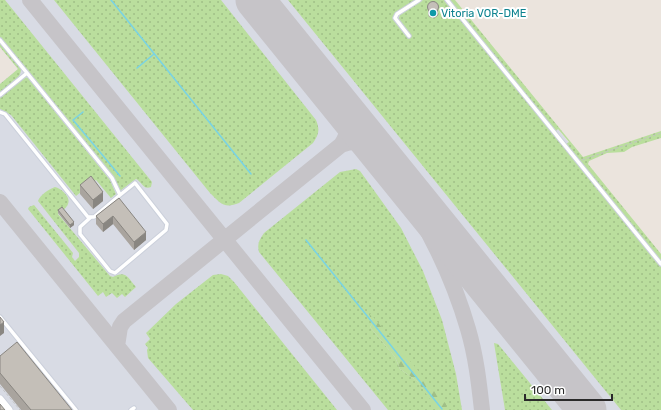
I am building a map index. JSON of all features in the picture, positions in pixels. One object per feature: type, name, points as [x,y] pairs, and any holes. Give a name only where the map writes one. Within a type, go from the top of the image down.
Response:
[{"type":"street","points":[[0,399],[9,410]]},
{"type":"lane","points":[[409,36],[395,18],[398,14],[419,0]]},
{"type":"lane","points":[[447,0],[661,264]]},
{"type":"lane","points":[[0,40],[112,178],[120,195]]},
{"type":"lane","points":[[0,95],[27,73]]},
{"type":"lane","points":[[0,112],[5,114],[88,217],[91,217]]},
{"type":"lane","points":[[135,183],[167,224],[166,230],[115,273],[110,272],[80,234],[80,228],[91,217],[94,217],[120,195],[135,183]]},
{"type":"lane","points":[[0,317],[76,410]]},
{"type":"path","points":[[583,160],[661,133]]},
{"type":"path","points":[[0,385],[20,410]]},
{"type":"shaded area","points":[[0,0],[453,0],[661,256],[661,410],[0,410],[0,84],[18,69],[0,47]]},
{"type":"green space","points":[[0,0],[5,0],[152,182],[151,187],[144,187],[136,179],[120,191],[114,178],[0,37]]},
{"type":"green space","points":[[54,0],[221,0],[316,120],[318,127],[317,137],[313,143],[239,203],[234,205],[223,204],[210,193]]},
{"type":"green space","points":[[288,0],[416,0],[395,13],[394,17],[398,20],[400,15],[423,0],[444,0],[661,266],[661,410],[621,410]]},
{"type":"green space","points":[[449,0],[455,0],[583,157],[661,131],[661,138],[632,147],[624,152],[607,153],[589,161],[588,164],[661,254],[661,261],[566,144],[569,142],[558,129],[556,131]]},
{"type":"green space","points":[[0,43],[21,69],[16,80],[0,92],[0,84],[18,69],[0,47]]},
{"type":"green space","points":[[25,77],[28,78],[110,180],[116,194],[111,198],[96,180],[76,196],[11,115],[0,109],[0,97]]},
{"type":"green space","points":[[356,169],[360,171],[401,228],[423,271],[442,320],[456,374],[462,410],[446,410],[445,404],[370,317],[373,323],[370,327],[395,357],[400,369],[417,381],[439,410],[388,410],[259,252],[259,242],[264,233],[340,172]]},
{"type":"green space","points":[[55,187],[67,196],[69,201],[66,207],[58,214],[110,276],[113,277],[121,274],[124,275],[129,278],[136,287],[125,297],[122,294],[117,298],[112,293],[106,297],[103,292],[98,296],[28,209],[34,205],[73,253],[72,257],[75,261],[79,257],[79,253],[38,201],[45,192]]},
{"type":"green space","points":[[221,274],[228,276],[234,282],[337,410],[193,410],[148,358],[148,348],[145,344],[150,339],[146,333],[176,304],[213,275]]},
{"type":"green space","points":[[369,312],[446,404],[446,410],[437,409],[417,381],[400,369],[395,357],[370,327],[373,323]]},
{"type":"green space","points":[[494,343],[498,344],[552,410],[505,410]]},
{"type":"building","points":[[431,2],[435,2],[437,3],[437,11],[431,12],[428,9],[428,5]]},
{"type":"building","points":[[91,176],[103,192],[93,200],[80,185]]},
{"type":"building","points":[[119,198],[146,232],[134,242],[113,216],[103,224],[96,216]]},
{"type":"building","points":[[62,207],[74,222],[70,225],[58,210]]},
{"type":"building","points":[[0,317],[4,322],[0,325]]},
{"type":"building","points":[[17,342],[72,410],[31,410],[0,373],[0,356]]},
{"type":"building","points":[[0,404],[5,410],[0,410]]},
{"type":"waterway","points":[[111,0],[251,174]]},
{"type":"waterway","points":[[137,68],[154,54]]},
{"type":"waterway","points":[[83,112],[73,120],[120,176]]},
{"type":"waterway","points":[[306,240],[442,409]]},
{"type":"taxiway","points":[[30,0],[363,410]]},
{"type":"taxiway","points":[[337,102],[348,123],[347,133],[341,145]]},
{"type":"taxiway","points":[[117,346],[120,327],[124,321],[341,145],[349,142],[361,142],[373,147],[385,161],[428,231],[446,269],[462,309],[471,339],[482,410]]},
{"type":"taxiway","points":[[0,202],[169,410]]},
{"type":"runway","points":[[255,0],[587,410]]},
{"type":"place","name":"Vitoria VOR-DME","points":[[433,13]]}]
